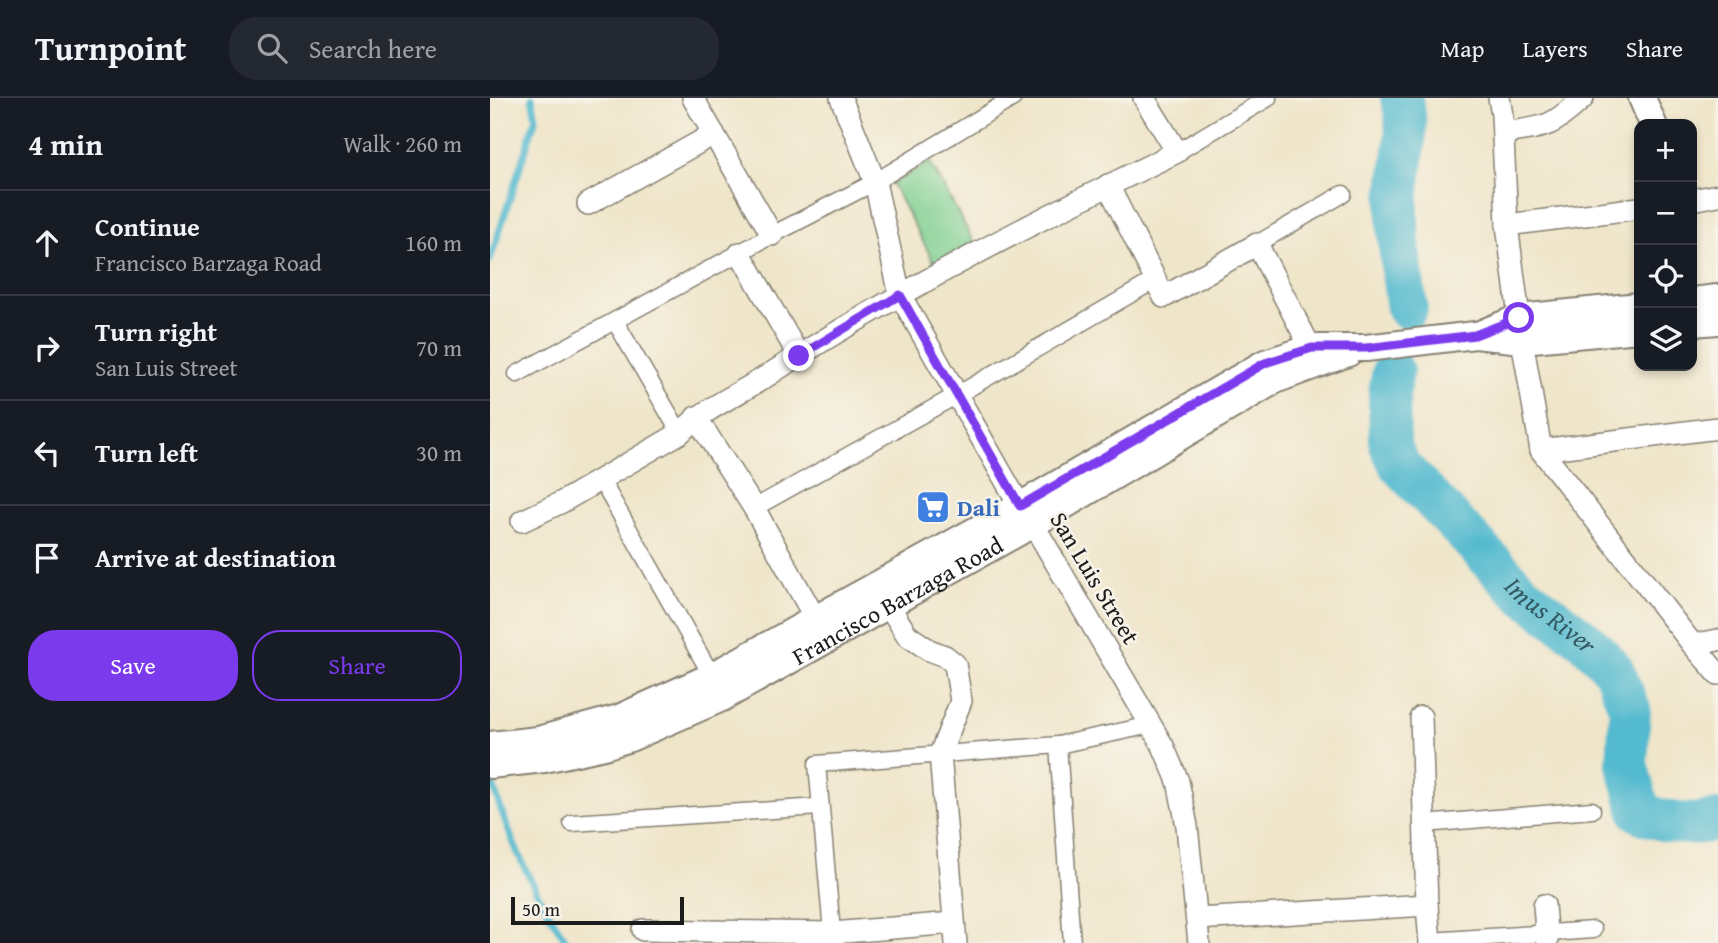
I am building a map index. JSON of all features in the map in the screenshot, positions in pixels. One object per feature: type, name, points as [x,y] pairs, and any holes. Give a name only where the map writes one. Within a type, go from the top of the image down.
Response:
[{"type":"street","points":[[693,98],[772,234]]},
{"type":"street","name":"San Luis Street","points":[[841,98],[875,182],[900,295],[1163,746],[1178,782],[1187,826],[1199,943]]},
{"type":"street","points":[[517,374],[772,234],[875,182],[1012,98]]},
{"type":"street","points":[[1144,98],[1177,152]]},
{"type":"street","points":[[522,521],[562,502],[680,433],[696,417],[757,383],[900,295],[1045,216],[1177,152],[1268,98]]},
{"type":"street","points":[[1499,98],[1507,225],[1520,329],[1541,450],[1718,674]]},
{"type":"street","points":[[1503,134],[1544,128],[1558,121],[1583,98]]},
{"type":"street","points":[[1642,98],[1651,119]]},
{"type":"street","points":[[588,204],[714,134]]},
{"type":"street","points":[[1108,185],[1164,297],[1343,194]]},
{"type":"street","points":[[1697,199],[1718,195]]},
{"type":"street","points":[[1507,225],[1634,209]]},
{"type":"street","points":[[1257,244],[1315,356]]},
{"type":"street","points":[[740,253],[799,356]]},
{"type":"street","points":[[754,508],[957,395],[1155,280]]},
{"type":"street","points":[[1697,300],[1718,298]]},
{"type":"street","name":"Francisco Barzaga Road","points":[[490,745],[541,749],[604,746],[630,738],[712,702],[882,595],[1027,515],[1230,382],[1265,363],[1520,329],[1634,307]]},
{"type":"street","points":[[615,321],[680,433]]},
{"type":"street","points":[[1697,323],[1718,321]]},
{"type":"street","name":"Francisco Barzaga Road","points":[[1520,329],[1634,328]]},
{"type":"street","points":[[696,417],[754,508],[816,620]]},
{"type":"street","points":[[1541,450],[1718,428]]},
{"type":"street","points":[[601,480],[712,676]]},
{"type":"street","points":[[643,930],[832,938],[955,933],[940,754],[961,701],[955,664],[946,656],[929,650],[907,635],[882,595]]},
{"type":"street","name":"Francisco Barzaga Road","points":[[490,765],[541,749],[619,718],[712,676],[816,620],[882,595]]},
{"type":"street","points":[[1693,645],[1718,640]]},
{"type":"street","points":[[1421,716],[1430,942],[1547,938],[1593,930]]},
{"type":"street","points":[[832,938],[817,764],[1058,746],[1151,725]]},
{"type":"street","points":[[1058,746],[1072,943]]},
{"type":"street","points":[[572,823],[820,807]]},
{"type":"street","points":[[1424,824],[1592,810]]},
{"type":"street","points":[[1197,919],[1427,905]]},
{"type":"street","points":[[1544,905],[1547,938]]},
{"type":"green space","points":[[930,162],[974,242],[935,264],[892,184]]},
{"type":"waterway","points":[[490,260],[536,118],[532,98]]},
{"type":"waterway","name":"Imus River","points":[[1401,98],[1406,124],[1398,219],[1407,308]]},
{"type":"waterway","name":"Imus River","points":[[1393,371],[1389,393],[1390,445],[1400,466],[1523,594],[1586,641],[1613,669],[1630,709],[1627,764],[1640,812],[1678,823],[1718,820]]},
{"type":"waterway","points":[[490,775],[522,862],[543,904],[568,943]]},
{"type":"place","name":"Dali","points":[[933,507]]},
{"type":"route","points":[[799,356],[900,295],[1020,506],[1265,363],[1312,348],[1366,348],[1475,335],[1519,318]]}]
